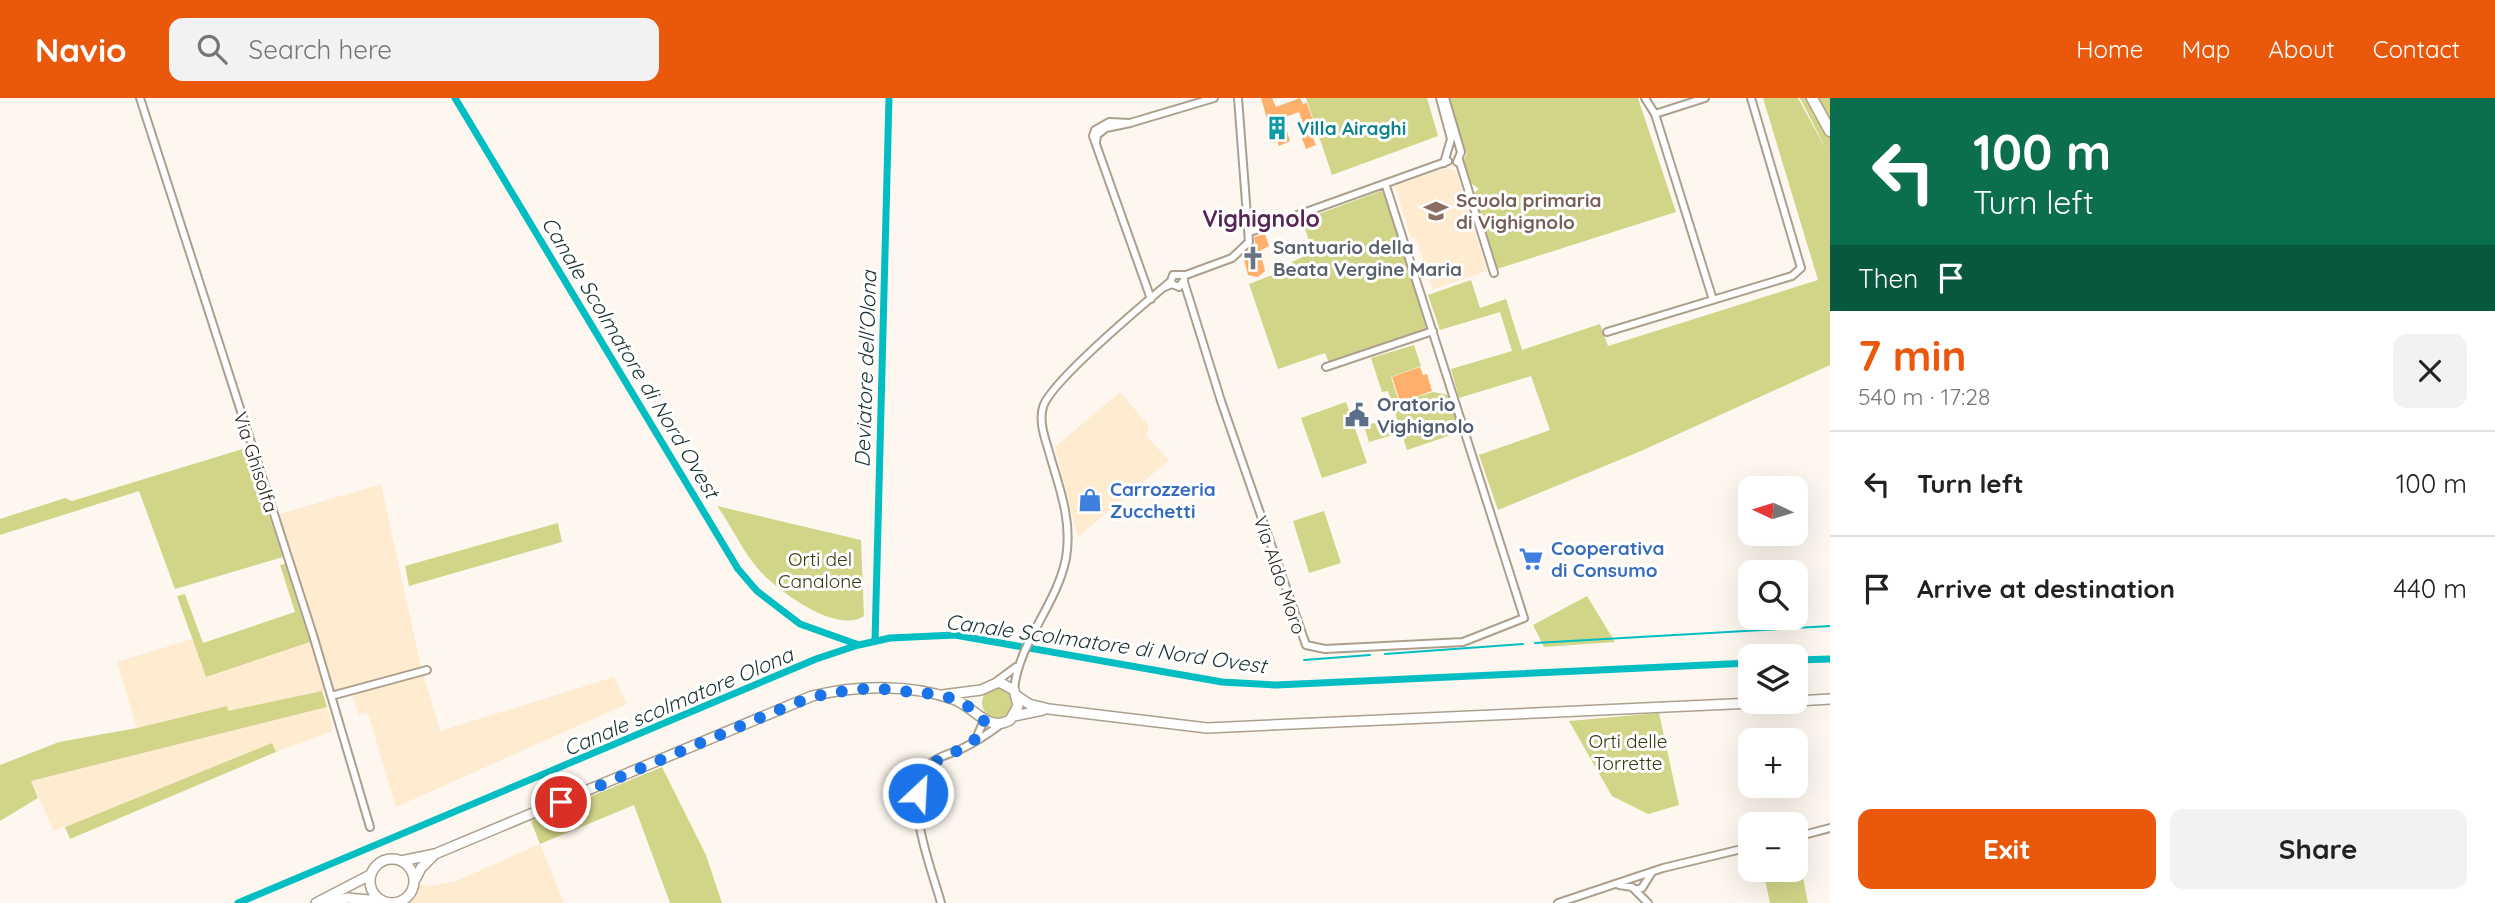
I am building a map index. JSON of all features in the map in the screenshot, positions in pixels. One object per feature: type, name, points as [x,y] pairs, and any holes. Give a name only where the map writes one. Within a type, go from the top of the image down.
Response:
[{"type":"main road","points":[[1812,98],[1830,131]]},
{"type":"main road","points":[[316,903],[370,875],[382,863],[435,854],[812,696],[872,688],[942,695],[981,690],[995,683],[1003,683],[1029,704],[1049,709],[1207,729],[1738,704]]},
{"type":"main road","points":[[978,712],[976,699],[981,690]]},
{"type":"main road","points":[[1014,716],[1017,708],[1015,693]]},
{"type":"main road","points":[[942,695],[978,712],[984,720],[1001,724],[1014,716],[1049,709]]},
{"type":"main road","points":[[1808,700],[1830,699]]},
{"type":"main road","points":[[330,903],[346,898],[397,903],[407,897],[421,868],[435,854]]},
{"type":"main road","points":[[401,861],[414,870],[416,878]]},
{"type":"main road","points":[[370,875],[370,889],[380,901]]},
{"type":"street","name":"Via Ghisolfa","points":[[140,98],[331,696],[370,827]]},
{"type":"street","points":[[1151,299],[1096,143],[1097,135],[1106,128],[1214,98]]},
{"type":"street","points":[[995,683],[1013,672],[1020,663],[1060,578],[1068,542],[1067,514],[1043,430],[1044,404],[1058,383],[1163,288],[1235,257],[1249,243],[1238,98]]},
{"type":"street","points":[[1250,232],[1451,162],[1461,155],[1443,98]]},
{"type":"street","points":[[1443,98],[1451,139],[1445,151],[1494,274]]},
{"type":"street","points":[[1646,98],[1655,114],[1713,300]]},
{"type":"street","points":[[1655,114],[1705,98]]},
{"type":"street","points":[[1607,332],[1792,276],[1801,268],[1751,98]]},
{"type":"street","points":[[1449,147],[1458,148]]},
{"type":"street","points":[[1326,367],[1433,331],[1386,186]]},
{"type":"street","name":"Via Aldo Moro","points":[[1180,280],[1186,291],[1300,637],[1312,648],[1464,642],[1524,618],[1433,331]]},
{"type":"street","points":[[1015,693],[1020,663]]},
{"type":"street","points":[[331,696],[427,670]]},
{"type":"street","points":[[973,743],[981,734],[984,720]]},
{"type":"street","points":[[941,903],[919,821],[919,782],[929,764],[973,743],[1001,724]]},
{"type":"street","points":[[1808,834],[1830,828]]},
{"type":"street","points":[[1558,903],[1653,871],[1738,850]]},
{"type":"street","points":[[1634,888],[1644,884],[1653,871]]},
{"type":"street","points":[[1635,877],[1644,884],[1646,900]]},
{"type":"street","points":[[1634,888],[1635,877]]},
{"type":"street","points":[[1615,884],[1634,888],[1646,900]]},
{"type":"shaded area","name":"Scuola primaria di Vighignolo","points":[[1445,168],[1455,170],[1458,177],[1487,271],[1433,289],[1415,237],[1411,238],[1395,186]]},
{"type":"shaded area","points":[[1120,392],[1149,426],[1146,436],[1169,460],[1078,537],[1055,447]]},
{"type":"shaded area","points":[[381,484],[421,667],[440,731],[614,677],[627,704],[396,807],[368,713],[359,715],[352,693],[335,698],[331,689],[228,712],[226,706],[137,728],[117,662],[192,639],[206,677],[310,642],[270,517]]},
{"type":"shaded area","points":[[327,707],[333,731],[276,752],[272,743],[54,831],[31,781]]},
{"type":"shaded area","points":[[540,844],[564,903],[403,903],[419,884],[431,886],[456,881]]},
{"type":"green space","points":[[1306,98],[1427,98],[1438,136],[1332,175]]},
{"type":"green space","points":[[1450,98],[1638,98],[1676,212],[1497,269],[1472,194],[1479,189],[1468,181],[1462,164],[1467,153],[1460,146]]},
{"type":"green space","points":[[1763,98],[1798,98],[1829,155],[1800,98],[1830,98],[1830,365],[1641,451],[1498,510],[1479,455],[1550,430],[1531,376],[1459,398],[1451,369],[1512,351],[1500,312],[1440,330],[1428,295],[1471,280],[1480,308],[1506,299],[1522,350],[1600,324],[1608,346],[1818,280]]},
{"type":"green space","points":[[1381,191],[1385,194],[1427,329],[1329,363],[1325,353],[1278,369],[1249,284],[1293,267],[1292,262],[1313,252],[1302,220]]},
{"type":"green space","points":[[1414,345],[1421,366],[1391,377],[1399,402],[1433,392],[1448,395],[1460,432],[1407,450],[1388,391],[1382,392],[1371,358]]},
{"type":"green space","points":[[1346,402],[1367,463],[1322,478],[1301,418]]},
{"type":"green space","points":[[1395,417],[1400,433],[1369,442],[1364,426]]},
{"type":"green space","points":[[246,448],[283,557],[175,589],[139,491],[0,535],[0,519],[65,498],[72,501]]},
{"type":"green space","name":"Orti del Canalone","points":[[717,506],[861,540],[864,616],[839,620],[808,608],[779,588],[753,563]]},
{"type":"green space","points":[[1324,511],[1341,563],[1309,573],[1293,521]]},
{"type":"green space","points":[[558,523],[562,542],[409,586],[405,566]]},
{"type":"green space","points":[[285,564],[310,642],[206,677],[177,596],[185,594],[203,643],[295,612],[280,565]]},
{"type":"green space","points":[[1587,596],[1615,642],[1544,647],[1533,625]]},
{"type":"green space","points":[[997,688],[1008,692],[1012,703],[1008,714],[997,718],[986,714],[982,703],[986,692]]},
{"type":"green space","points":[[322,691],[327,707],[31,781],[38,798],[0,821],[0,765],[59,742],[137,728],[227,706],[228,711]]},
{"type":"green space","name":"Orti delle Torrette","points":[[1659,713],[1679,805],[1648,814],[1612,796],[1569,721]]},
{"type":"green space","points":[[272,743],[276,752],[70,839],[65,827]]},
{"type":"green space","points":[[662,767],[706,855],[722,903],[670,903],[634,805],[540,844],[531,821]]},
{"type":"green space","points":[[1766,882],[1804,882],[1808,903],[1770,903]]},
{"type":"building","name":"Villa Airaghi","points":[[1261,98],[1272,98],[1276,107],[1300,98],[1303,104],[1307,103],[1318,136],[1313,138],[1316,145],[1306,149],[1301,136],[1307,134],[1299,112],[1283,118],[1290,141],[1279,146],[1277,141],[1274,143]]},
{"type":"building","name":"Santuario della Beata Vergine Maria","points":[[1265,234],[1269,246],[1260,251],[1265,271],[1258,277],[1248,275],[1243,255],[1256,247],[1254,237]]},
{"type":"building","points":[[1420,367],[1423,375],[1427,374],[1432,391],[1400,402],[1392,377]]},
{"type":"waterway","name":"Canale Scolmatore di Nord Ovest","points":[[455,98],[738,569],[757,591],[800,624],[859,645],[890,638],[955,635],[1222,682],[1276,685],[1738,664]]},
{"type":"waterway","name":"Deviatore dell'Olona","points":[[875,641],[889,98]]},
{"type":"waterway","points":[[1535,643],[1830,626]]},
{"type":"waterway","points":[[1385,654],[1523,644]]},
{"type":"waterway","name":"Canale scolmatore Olona","points":[[238,903],[816,659],[858,645]]},
{"type":"waterway","points":[[1304,660],[1370,655]]},
{"type":"waterway","name":"Canale Scolmatore di Nord Ovest","points":[[1808,660],[1830,659]]},
{"type":"place","name":"Villa Airaghi","points":[[1277,128]]},
{"type":"place","name":"Scuola primaria di Vighignolo","points":[[1436,211]]},
{"type":"place","name":"Santuario della Beata Vergine Maria","points":[[1253,258]]},
{"type":"place","name":"Oratorio Vighignolo","points":[[1357,415]]},
{"type":"place","name":"Carrozzeria Zucchetti","points":[[1090,500]]},
{"type":"place","name":"Cooperativa di Consumo","points":[[1531,559]]},
{"type":"district","name":"Vighignolo","points":[[1261,218]]},
{"type":"route","points":[[561,802],[812,696],[858,688],[887,688],[942,695],[964,703],[978,712],[984,720],[981,734],[973,743],[929,764],[922,772],[918,793]]}]
